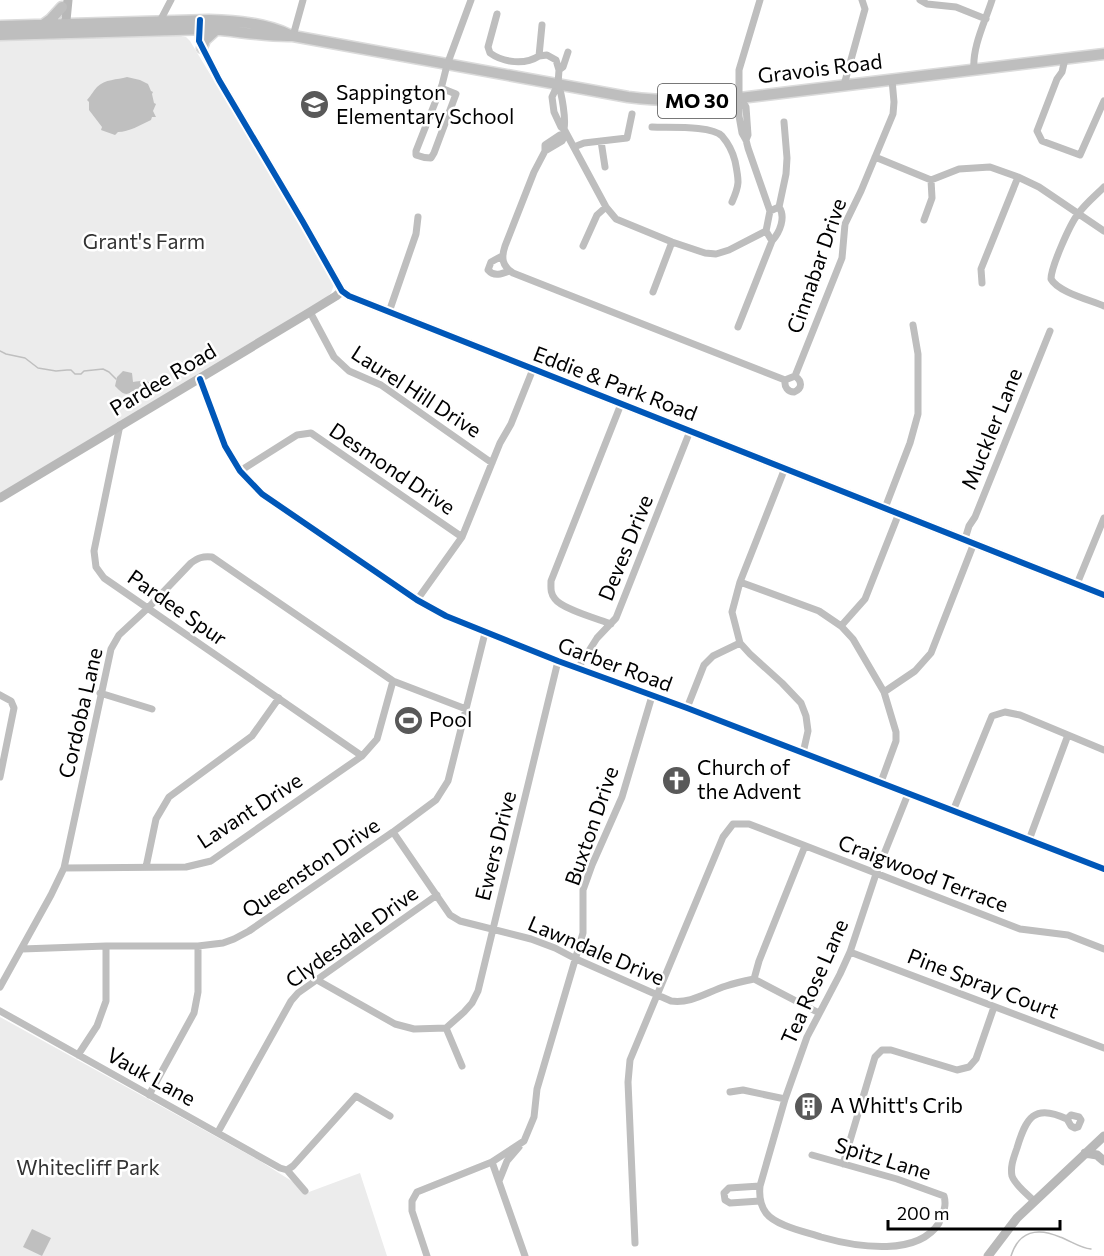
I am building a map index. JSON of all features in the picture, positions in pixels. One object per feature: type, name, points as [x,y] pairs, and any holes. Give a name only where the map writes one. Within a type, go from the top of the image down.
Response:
[{"type":"main road","points":[[44,24],[66,4],[74,18],[83,23]]},
{"type":"main road","name":"Gravois Road","points":[[0,26],[44,24],[62,28],[83,23],[160,21],[273,37],[293,36]]},
{"type":"main road","name":"Gravois Road","points":[[0,35],[62,28],[236,22],[275,28],[293,36],[447,65],[652,100],[687,101],[740,98],[1104,54]]},
{"type":"main road","points":[[202,48],[205,40],[216,30]]},
{"type":"street","points":[[160,21],[171,0]]},
{"type":"street","points":[[293,36],[303,0]]},
{"type":"street","points":[[441,88],[456,94],[434,153],[431,158],[419,156],[416,151],[441,88],[471,0]]},
{"type":"street","points":[[760,0],[739,70],[740,98],[746,107],[748,148],[770,211],[766,231],[772,241]]},
{"type":"street","points":[[844,86],[865,9],[862,0]]},
{"type":"street","points":[[920,0],[927,4],[956,7],[986,18]]},
{"type":"street","points":[[974,70],[974,60],[992,0]]},
{"type":"street","points":[[62,28],[66,4]]},
{"type":"street","points":[[497,14],[488,47],[489,54],[496,58],[521,63],[547,55],[556,60],[559,70],[558,84],[563,98],[565,132],[606,207],[616,219],[672,242],[705,253],[716,254],[766,231]]},
{"type":"street","points":[[196,25],[199,41],[219,80],[342,291]]},
{"type":"street","points":[[196,25],[195,45],[209,69],[219,80]]},
{"type":"street","points":[[539,56],[542,26]]},
{"type":"street","points":[[559,70],[563,67],[568,52]]},
{"type":"street","points":[[1065,59],[1062,72],[1057,79],[1037,131],[1042,141],[1080,155],[1104,101]]},
{"type":"street","name":"Cinnabar Drive","points":[[795,376],[842,258],[845,224],[893,114],[892,80]]},
{"type":"street","points":[[574,147],[584,143],[627,138],[632,114]]},
{"type":"street","points":[[738,327],[783,217],[782,209],[779,207],[787,158],[784,122]]},
{"type":"street","points":[[652,128],[704,130],[721,135],[733,153],[739,180],[732,202]]},
{"type":"street","points":[[565,132],[545,146],[545,151],[534,172],[503,260],[509,271],[784,380],[795,376],[800,380],[799,390],[795,392],[788,390],[784,380]]},
{"type":"street","points":[[602,141],[606,167]]},
{"type":"street","points":[[733,153],[748,148]]},
{"type":"street","points":[[875,157],[931,180],[959,169],[990,167],[1018,177],[1039,188],[1104,231]]},
{"type":"street","points":[[982,284],[981,269],[1018,177]]},
{"type":"street","points":[[924,220],[932,198],[931,180]]},
{"type":"street","points":[[1104,187],[1078,213],[1054,266],[1051,279],[1054,284],[1064,290],[1104,306]]},
{"type":"street","points":[[584,246],[597,215],[606,207]]},
{"type":"street","points":[[770,211],[779,207]]},
{"type":"street","points":[[389,312],[416,234],[418,217]]},
{"type":"street","points":[[653,292],[672,242]]},
{"type":"street","points":[[503,260],[491,262],[488,270],[495,275],[509,271]]},
{"type":"street","name":"Pardee Road","points":[[0,498],[342,291]]},
{"type":"street","name":"Eddie & Park Road","points":[[342,291],[389,312],[1104,595]]},
{"type":"street","name":"Laurel Hill Drive","points":[[310,312],[334,357],[349,371],[381,385],[492,463]]},
{"type":"street","points":[[885,508],[910,443],[918,414],[918,354],[913,325]]},
{"type":"street","name":"Muckler Lane","points":[[884,692],[915,671],[931,653],[997,463],[1050,331]]},
{"type":"street","points":[[417,600],[462,537],[533,369]]},
{"type":"street","name":"Garber Road","points":[[200,379],[225,446],[240,471],[262,494],[417,600],[446,616],[558,661],[1103,867]]},
{"type":"street","points":[[611,624],[561,605],[550,590],[551,581],[621,404]]},
{"type":"street","name":"Pardee Spur","points":[[120,425],[94,551],[96,567],[104,578],[362,756]]},
{"type":"street","name":"Deves Drive","points":[[578,668],[597,638],[616,618],[690,431]]},
{"type":"street","name":"Desmond Drive","points":[[240,471],[297,435],[310,433],[462,537]]},
{"type":"street","points":[[785,468],[740,582],[732,612],[740,643],[801,703],[808,731],[803,753]]},
{"type":"street","points":[[842,626],[865,599],[899,513]]},
{"type":"street","points":[[1077,584],[1104,518]]},
{"type":"street","name":"Cordoba Lane","points":[[0,987],[64,868],[111,650],[119,635],[191,563],[203,556],[212,557],[393,681],[466,709]]},
{"type":"street","points":[[740,582],[819,611],[842,626],[853,639],[884,692],[896,732],[896,741],[881,783]]},
{"type":"street","name":"Queenston Drive","points":[[22,949],[198,946],[224,943],[249,931],[436,800],[448,781],[485,633]]},
{"type":"street","points":[[687,708],[704,665],[713,656],[740,643]]},
{"type":"street","name":"Ewers Drive","points":[[446,1028],[472,1003],[478,991],[558,661]]},
{"type":"street","name":"Lavant Drive","points":[[64,868],[186,867],[212,861],[362,756],[377,739],[393,681]]},
{"type":"street","points":[[100,693],[153,709]]},
{"type":"street","points":[[0,695],[12,701],[14,708],[0,777]]},
{"type":"street","name":"Buxton Drive","points":[[499,1181],[507,1161],[524,1141],[534,1117],[537,1089],[583,933],[584,890],[592,865],[622,797],[652,696]]},
{"type":"street","points":[[146,867],[156,819],[169,797],[252,736],[279,698]]},
{"type":"street","points":[[953,811],[992,716],[1005,712],[1020,715],[1104,750]]},
{"type":"street","points":[[1029,840],[1068,735]]},
{"type":"street","name":"Tea Rose Lane","points":[[881,1254],[787,1227],[767,1214],[760,1194],[784,1099],[807,1037],[850,952],[876,874],[908,794]]},
{"type":"street","name":"Craigwood Terrace","points":[[658,995],[723,837],[733,825],[749,824],[1020,929],[1068,935],[1104,949]]},
{"type":"street","name":"Lawndale Drive","points":[[393,832],[455,919],[531,939],[555,948],[671,1001],[687,1001],[727,985],[754,979]]},
{"type":"street","points":[[805,846],[754,979],[819,1013]]},
{"type":"street","name":"Clydesdale Drive","points":[[218,1132],[287,1006],[298,993],[438,895]]},
{"type":"street","points":[[78,1055],[97,1026],[106,1001],[106,946]]},
{"type":"street","points":[[149,1095],[194,1013],[198,992],[198,946]]},
{"type":"street","name":"Pine Spray Court","points":[[850,952],[1104,1048]]},
{"type":"street","points":[[317,980],[395,1024],[414,1029],[446,1028],[462,1066]]},
{"type":"street","points":[[635,1243],[628,1082],[630,1060],[658,995]]},
{"type":"street","points":[[843,1164],[875,1057],[882,1050],[891,1050],[957,1070],[969,1067],[976,1059],[994,1007]]},
{"type":"street","name":"Vauk Lane","points":[[0,1011],[287,1170]]},
{"type":"street","points":[[730,1092],[743,1090],[784,1099]]},
{"type":"street","points":[[305,1191],[287,1170],[356,1096],[390,1116]]},
{"type":"street","points":[[1034,1201],[1012,1178],[1012,1165],[1024,1127],[1037,1114],[1058,1114],[1067,1119]]},
{"type":"street","points":[[988,1256],[1013,1223],[1034,1201],[1104,1136]]},
{"type":"street","points":[[426,1256],[412,1211],[412,1201],[417,1192],[492,1162],[524,1141]]},
{"type":"street","points":[[1085,1153],[1097,1155],[1104,1161]]},
{"type":"street","name":"Spitz Lane","points":[[812,1155],[897,1179],[944,1196],[945,1208],[935,1233],[921,1246],[908,1252]]},
{"type":"street","points":[[492,1162],[525,1256]]},
{"type":"green space","name":"Grant's Farm","points":[[175,35],[186,37],[190,41],[258,153],[334,285],[331,293],[325,299],[0,495],[0,40]]},
{"type":"green space","name":"Whitecliff Park","points":[[0,1017],[260,1161],[309,1192],[360,1173],[387,1256],[0,1256]]},
{"type":"shaded area","points":[[127,77],[148,84],[156,104],[153,111],[156,117],[115,135],[101,130],[102,127],[89,110],[87,100],[100,84]]},
{"type":"shaded area","points":[[123,371],[132,373],[133,382],[148,382],[155,388],[141,388],[128,394],[123,393],[115,386],[117,377]]},
{"type":"shaded area","points":[[32,1229],[51,1238],[42,1256],[23,1247]]},
{"type":"waterway","points":[[0,351],[25,358],[38,368],[56,371],[71,370],[75,374],[103,369],[116,379]]},
{"type":"waterway","points":[[1011,1256],[1014,1248],[1024,1236],[1036,1232],[1052,1234],[1091,1249]]},
{"type":"cycle path","points":[[200,20],[199,41],[219,80],[342,291],[349,296],[1104,595]]},
{"type":"cycle path","points":[[200,379],[225,446],[240,471],[262,494],[417,600],[446,616],[558,661],[687,708],[1104,869]]},
{"type":"place","name":"Sappington Elementary School","points":[[315,105]]},
{"type":"place","name":"Pool","points":[[408,720]]},
{"type":"place","name":"Church of the Advent","points":[[676,780]]},
{"type":"place","name":"A Whitt's Crib","points":[[809,1106]]}]
